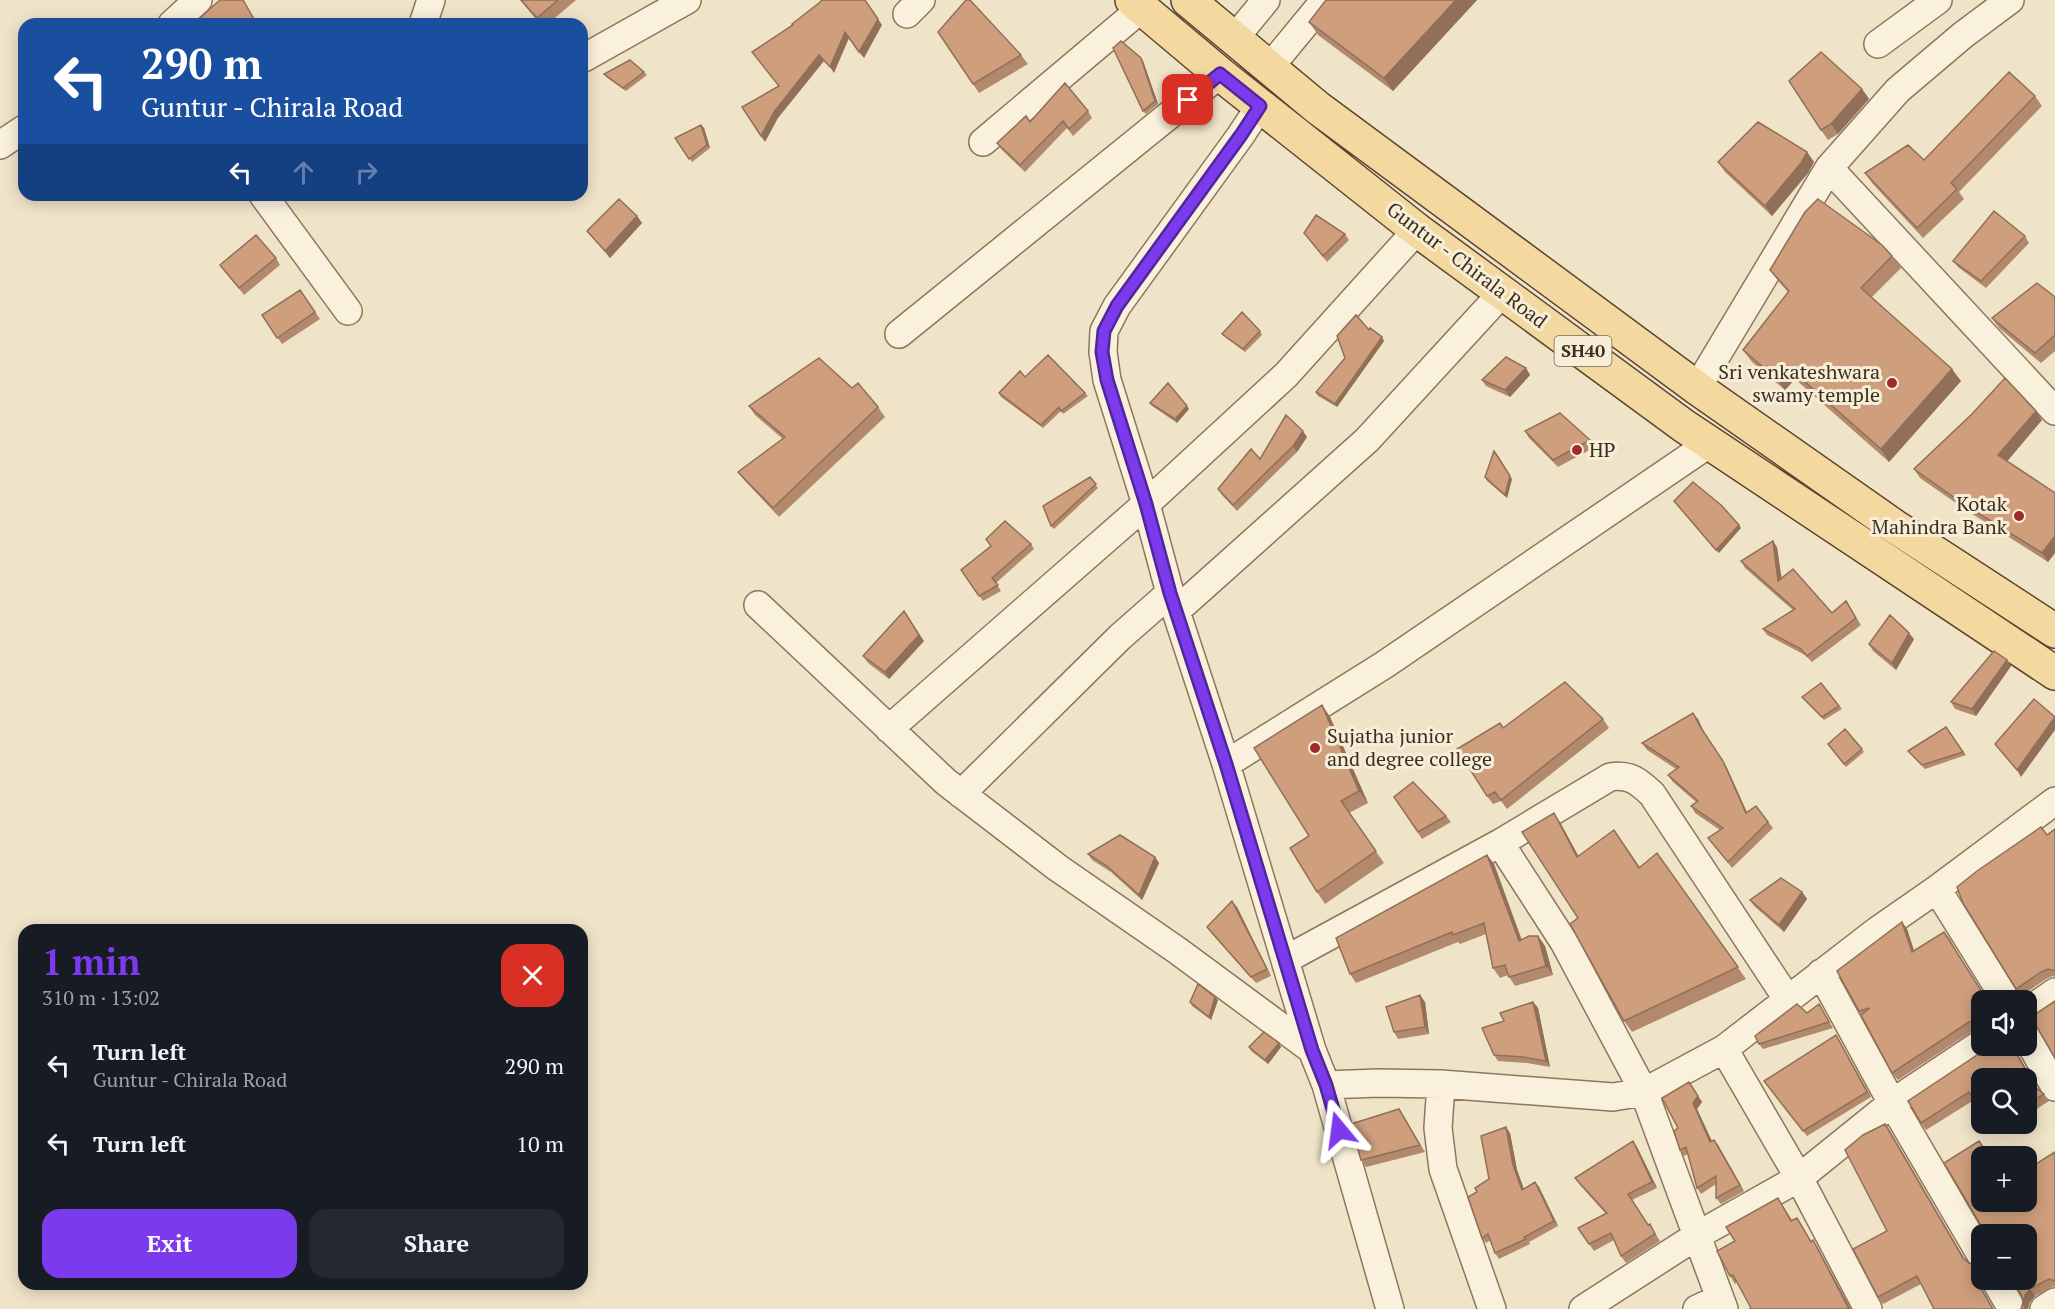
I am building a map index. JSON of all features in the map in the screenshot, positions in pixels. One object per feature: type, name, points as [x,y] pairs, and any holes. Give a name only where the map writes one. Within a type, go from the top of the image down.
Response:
[{"type":"main road","name":"Guntur - Chirala Road","points":[[1188,0],[1318,108],[1697,388],[1894,526],[2052,622]]},
{"type":"main road","name":"Guntur - Chirala Road","points":[[1137,4],[1220,74],[1417,230],[1710,443],[2055,673]]},
{"type":"street","points":[[178,18],[198,0]]},
{"type":"street","points":[[425,18],[430,0]]},
{"type":"street","points":[[588,56],[687,0]]},
{"type":"street","points":[[1234,39],[1266,0]]},
{"type":"street","points":[[1269,68],[1324,0]]},
{"type":"street","points":[[1878,44],[1938,0]]},
{"type":"street","points":[[1697,388],[1829,168],[1898,90],[1963,35],[2010,0]]},
{"type":"street","points":[[984,142],[1137,4]]},
{"type":"street","points":[[899,334],[1220,74]]},
{"type":"street","points":[[1260,106],[1117,306],[1104,331],[1102,352],[1107,380],[1146,504],[1173,602],[1226,764],[1312,1050],[1326,1085],[1390,1309]]},
{"type":"street","points":[[0,146],[18,133]]},
{"type":"street","points":[[1829,168],[2055,411]]},
{"type":"street","points":[[267,201],[348,312]]},
{"type":"street","points":[[889,729],[1146,504],[1286,375],[1417,230]]},
{"type":"street","points":[[961,794],[1120,636],[1173,602],[1367,440],[1503,292]]},
{"type":"street","points":[[1226,764],[1384,665],[1710,443]]},
{"type":"street","points":[[758,605],[961,794],[1058,868],[1178,951],[1312,1050]]},
{"type":"street","points":[[1285,960],[1500,843],[1610,777],[1623,775],[1637,780],[1652,794],[1788,999]]},
{"type":"street","points":[[1326,1085],[1441,1084],[1613,1097],[1644,1092],[1724,1049],[1821,973],[2055,801]]},
{"type":"street","points":[[1500,843],[1564,942],[1644,1092],[1698,1235],[1714,1305]]},
{"type":"street","points":[[1937,889],[2000,990]]},
{"type":"street","points":[[1821,973],[1892,1103],[1971,1238]]},
{"type":"street","points":[[2037,1004],[2055,992]]},
{"type":"street","points":[[1724,1049],[1799,1178],[1868,1309]]},
{"type":"street","points":[[1583,1309],[1698,1235],[1799,1178],[1892,1103],[1971,1050]]},
{"type":"street","points":[[2037,1055],[2055,1087]]},
{"type":"street","points":[[1441,1084],[1438,1128],[1443,1169],[1492,1309]]},
{"type":"street","points":[[2001,1290],[2012,1309]]},
{"type":"street","points":[[2044,1309],[2055,1302]]},
{"type":"building","points":[[220,0],[243,0],[253,18],[200,18]]},
{"type":"building","points":[[521,0],[558,0],[537,18]]},
{"type":"building","points":[[822,0],[865,0],[878,19],[859,52],[845,32],[830,67],[819,55],[774,112],[761,136],[742,107],[779,86],[752,52],[793,25]]},
{"type":"building","points":[[966,0],[970,0],[1021,55],[973,84],[938,32]]},
{"type":"building","points":[[1326,0],[1456,0],[1384,78],[1309,22]]},
{"type":"building","points":[[1121,41],[1141,58],[1155,101],[1143,111],[1113,48]]},
{"type":"building","points":[[1821,52],[1862,89],[1831,124],[1821,130],[1789,81]]},
{"type":"building","points":[[630,60],[644,72],[623,88],[604,74]]},
{"type":"building","points":[[2009,72],[2035,96],[1951,183],[1957,189],[1917,228],[1865,173],[1908,145],[1924,160]]},
{"type":"building","points":[[1065,83],[1088,111],[1069,129],[1063,121],[1020,165],[997,143],[1026,116],[1030,122]]},
{"type":"building","points":[[1758,122],[1807,152],[1801,163],[1765,206],[1718,162]]},
{"type":"building","points":[[701,125],[707,145],[689,159],[675,138]]},
{"type":"building","points":[[619,199],[637,216],[605,251],[587,231]]},
{"type":"building","points":[[1818,199],[1882,245],[1892,256],[1861,288],[1952,369],[1881,449],[1787,366],[1776,378],[1743,350],[1789,291],[1770,270],[1805,212]]},
{"type":"building","points":[[1994,211],[2025,236],[1981,281],[1953,261]]},
{"type":"building","points":[[1316,215],[1345,234],[1323,256],[1304,233]]},
{"type":"building","points":[[256,235],[276,258],[239,288],[220,265]]},
{"type":"building","points":[[2037,283],[2055,297],[2055,335],[2035,353],[1992,318]]},
{"type":"building","points":[[300,290],[315,312],[277,338],[262,315]]},
{"type":"building","points":[[1242,312],[1260,331],[1243,349],[1222,334]]},
{"type":"building","points":[[1356,315],[1369,330],[1370,328],[1382,337],[1335,404],[1316,392],[1345,358],[1337,336]]},
{"type":"building","points":[[1048,355],[1085,393],[1061,411],[1059,407],[1041,425],[999,393],[1020,371],[1025,377]]},
{"type":"building","points":[[1506,357],[1526,368],[1505,390],[1482,380]]},
{"type":"building","points":[[819,358],[852,388],[858,383],[878,407],[773,508],[738,472],[785,437],[749,406]]},
{"type":"building","points":[[2005,378],[2036,411],[1998,455],[2055,493],[2055,536],[2042,553],[1959,501],[1914,469],[1972,414]]},
{"type":"building","points":[[1168,383],[1187,406],[1175,419],[1150,403]]},
{"type":"building","points":[[1560,413],[1590,440],[1553,460],[1525,431]]},
{"type":"building","points":[[1286,415],[1303,431],[1293,446],[1233,505],[1218,489],[1251,449],[1260,459]]},
{"type":"building","points":[[1494,451],[1510,476],[1505,495],[1485,477]]},
{"type":"building","points":[[1090,477],[1096,484],[1051,526],[1043,506]]},
{"type":"building","points":[[1693,482],[1721,505],[1739,525],[1716,550],[1674,501]]},
{"type":"building","points":[[1005,521],[1031,544],[992,578],[998,585],[979,596],[961,570],[991,546],[986,539]]},
{"type":"building","points":[[1773,541],[1778,581],[1793,569],[1832,613],[1846,601],[1856,618],[1807,656],[1801,649],[1763,629],[1795,609],[1741,561]]},
{"type":"building","points":[[904,611],[919,635],[885,672],[863,656]]},
{"type":"building","points":[[1890,615],[1909,633],[1892,663],[1869,644]]},
{"type":"building","points":[[1994,651],[2007,660],[1972,709],[1951,702]]},
{"type":"building","points":[[1565,682],[1603,719],[1501,800],[1495,792],[1487,796],[1457,749],[1500,723],[1503,728]]},
{"type":"building","points":[[1821,683],[1839,706],[1822,717],[1802,697]]},
{"type":"building","points":[[2034,699],[2055,717],[2017,770],[1995,744]]},
{"type":"building","points":[[1322,705],[1359,791],[1341,801],[1376,851],[1317,892],[1290,848],[1309,836],[1254,748]]},
{"type":"building","points":[[1693,713],[1723,761],[1746,813],[1756,806],[1768,822],[1728,862],[1708,838],[1723,828],[1691,806],[1698,801],[1668,775],[1679,767],[1642,743]]},
{"type":"building","points":[[1946,727],[1963,752],[1922,765],[1908,751]]},
{"type":"building","points":[[1845,729],[1862,749],[1844,764],[1828,744]]},
{"type":"building","points":[[1413,782],[1446,816],[1418,832],[1394,797]]},
{"type":"building","points":[[1554,813],[1577,857],[1614,830],[1639,868],[1657,853],[1738,967],[1624,1021],[1570,924],[1578,918],[1522,832]]},
{"type":"building","points":[[2041,827],[2047,835],[2055,829],[2055,971],[2048,969],[2041,972],[2016,989],[1963,903],[1957,887]]},
{"type":"building","points":[[1120,835],[1155,857],[1139,895],[1107,866],[1088,854]]},
{"type":"building","points":[[1487,855],[1519,941],[1529,936],[1538,936],[1546,966],[1509,977],[1505,965],[1493,968],[1484,923],[1453,935],[1452,932],[1350,974],[1336,938]]},
{"type":"building","points":[[1781,878],[1802,892],[1779,925],[1750,900]]},
{"type":"building","points":[[1232,901],[1267,969],[1251,977],[1207,927]]},
{"type":"building","points":[[1902,922],[1912,952],[1944,932],[1981,990],[1971,990],[1971,1021],[1892,1073],[1861,1015],[1870,1008],[1859,1011],[1837,971]]},
{"type":"building","points":[[1198,984],[1215,997],[1209,1017],[1190,1002]]},
{"type":"building","points":[[1420,995],[1425,1027],[1394,1032],[1386,1007]]},
{"type":"building","points":[[2055,1001],[2055,1058],[2037,1027],[2037,1013]]},
{"type":"building","points":[[1533,1002],[1546,1061],[1494,1055],[1482,1028],[1504,1021],[1500,1013]]},
{"type":"building","points":[[1797,1004],[1807,1013],[1819,1004],[1829,1022],[1759,1044],[1755,1036]]},
{"type":"building","points":[[1264,1032],[1279,1043],[1265,1060],[1249,1047]]},
{"type":"building","points":[[1836,1035],[1867,1092],[1803,1131],[1764,1081]]},
{"type":"building","points":[[1976,1056],[2018,1056],[2025,1068],[1971,1068],[1971,1096],[1969,1092],[1921,1123],[1908,1101]]},
{"type":"building","points":[[1689,1082],[1698,1096],[1693,1103],[1710,1142],[1714,1140],[1740,1185],[1716,1198],[1716,1176],[1697,1188],[1686,1147],[1680,1150],[1674,1131],[1678,1128],[1662,1098]]},
{"type":"building","points":[[2037,1089],[2044,1094],[2037,1098]]},
{"type":"building","points":[[1399,1109],[1420,1145],[1361,1160],[1351,1124]]},
{"type":"building","points":[[1885,1124],[1963,1258],[1971,1264],[1971,1290],[1982,1290],[1993,1309],[1934,1309],[1917,1276],[1878,1297],[1853,1249],[1887,1231],[1845,1150],[1863,1135]]},
{"type":"building","points":[[1506,1127],[1513,1165],[1522,1190],[1535,1182],[1554,1221],[1524,1237],[1526,1239],[1495,1253],[1488,1234],[1482,1238],[1468,1197],[1477,1192],[1475,1188],[1489,1179],[1481,1136]]},
{"type":"building","points":[[1633,1141],[1652,1182],[1628,1194],[1655,1234],[1621,1256],[1611,1233],[1589,1244],[1578,1228],[1607,1213],[1575,1178]]},
{"type":"building","points":[[1979,1141],[1982,1146],[1971,1146]]},
{"type":"building","points":[[1971,1146],[1971,1209],[1944,1163]]},
{"type":"building","points":[[2055,1152],[2055,1281],[2049,1279],[2037,1285],[2037,1224],[1980,1224],[1973,1212],[2037,1212],[2037,1163]]},
{"type":"building","points":[[1778,1198],[1791,1221],[1797,1218],[1811,1242],[1813,1240],[1849,1309],[1750,1309],[1733,1275],[1730,1276],[1717,1251],[1735,1241],[1726,1227]]},
{"type":"building","points":[[2018,1290],[2029,1290],[2023,1302]]},
{"type":"place","name":"Sri venkateshwara swamy temple","points":[[1892,383]]},
{"type":"place","name":"HP","points":[[1577,450]]},
{"type":"place","name":"Kotak Mahindra Bank","points":[[2019,516]]},
{"type":"place","name":"Sujatha junior and degree college","points":[[1315,748]]},
{"type":"route","points":[[1188,100],[1220,74],[1260,106],[1117,306],[1104,331],[1102,352],[1107,380],[1146,504],[1170,593],[1226,764],[1312,1050],[1326,1085],[1339,1130]]}]
